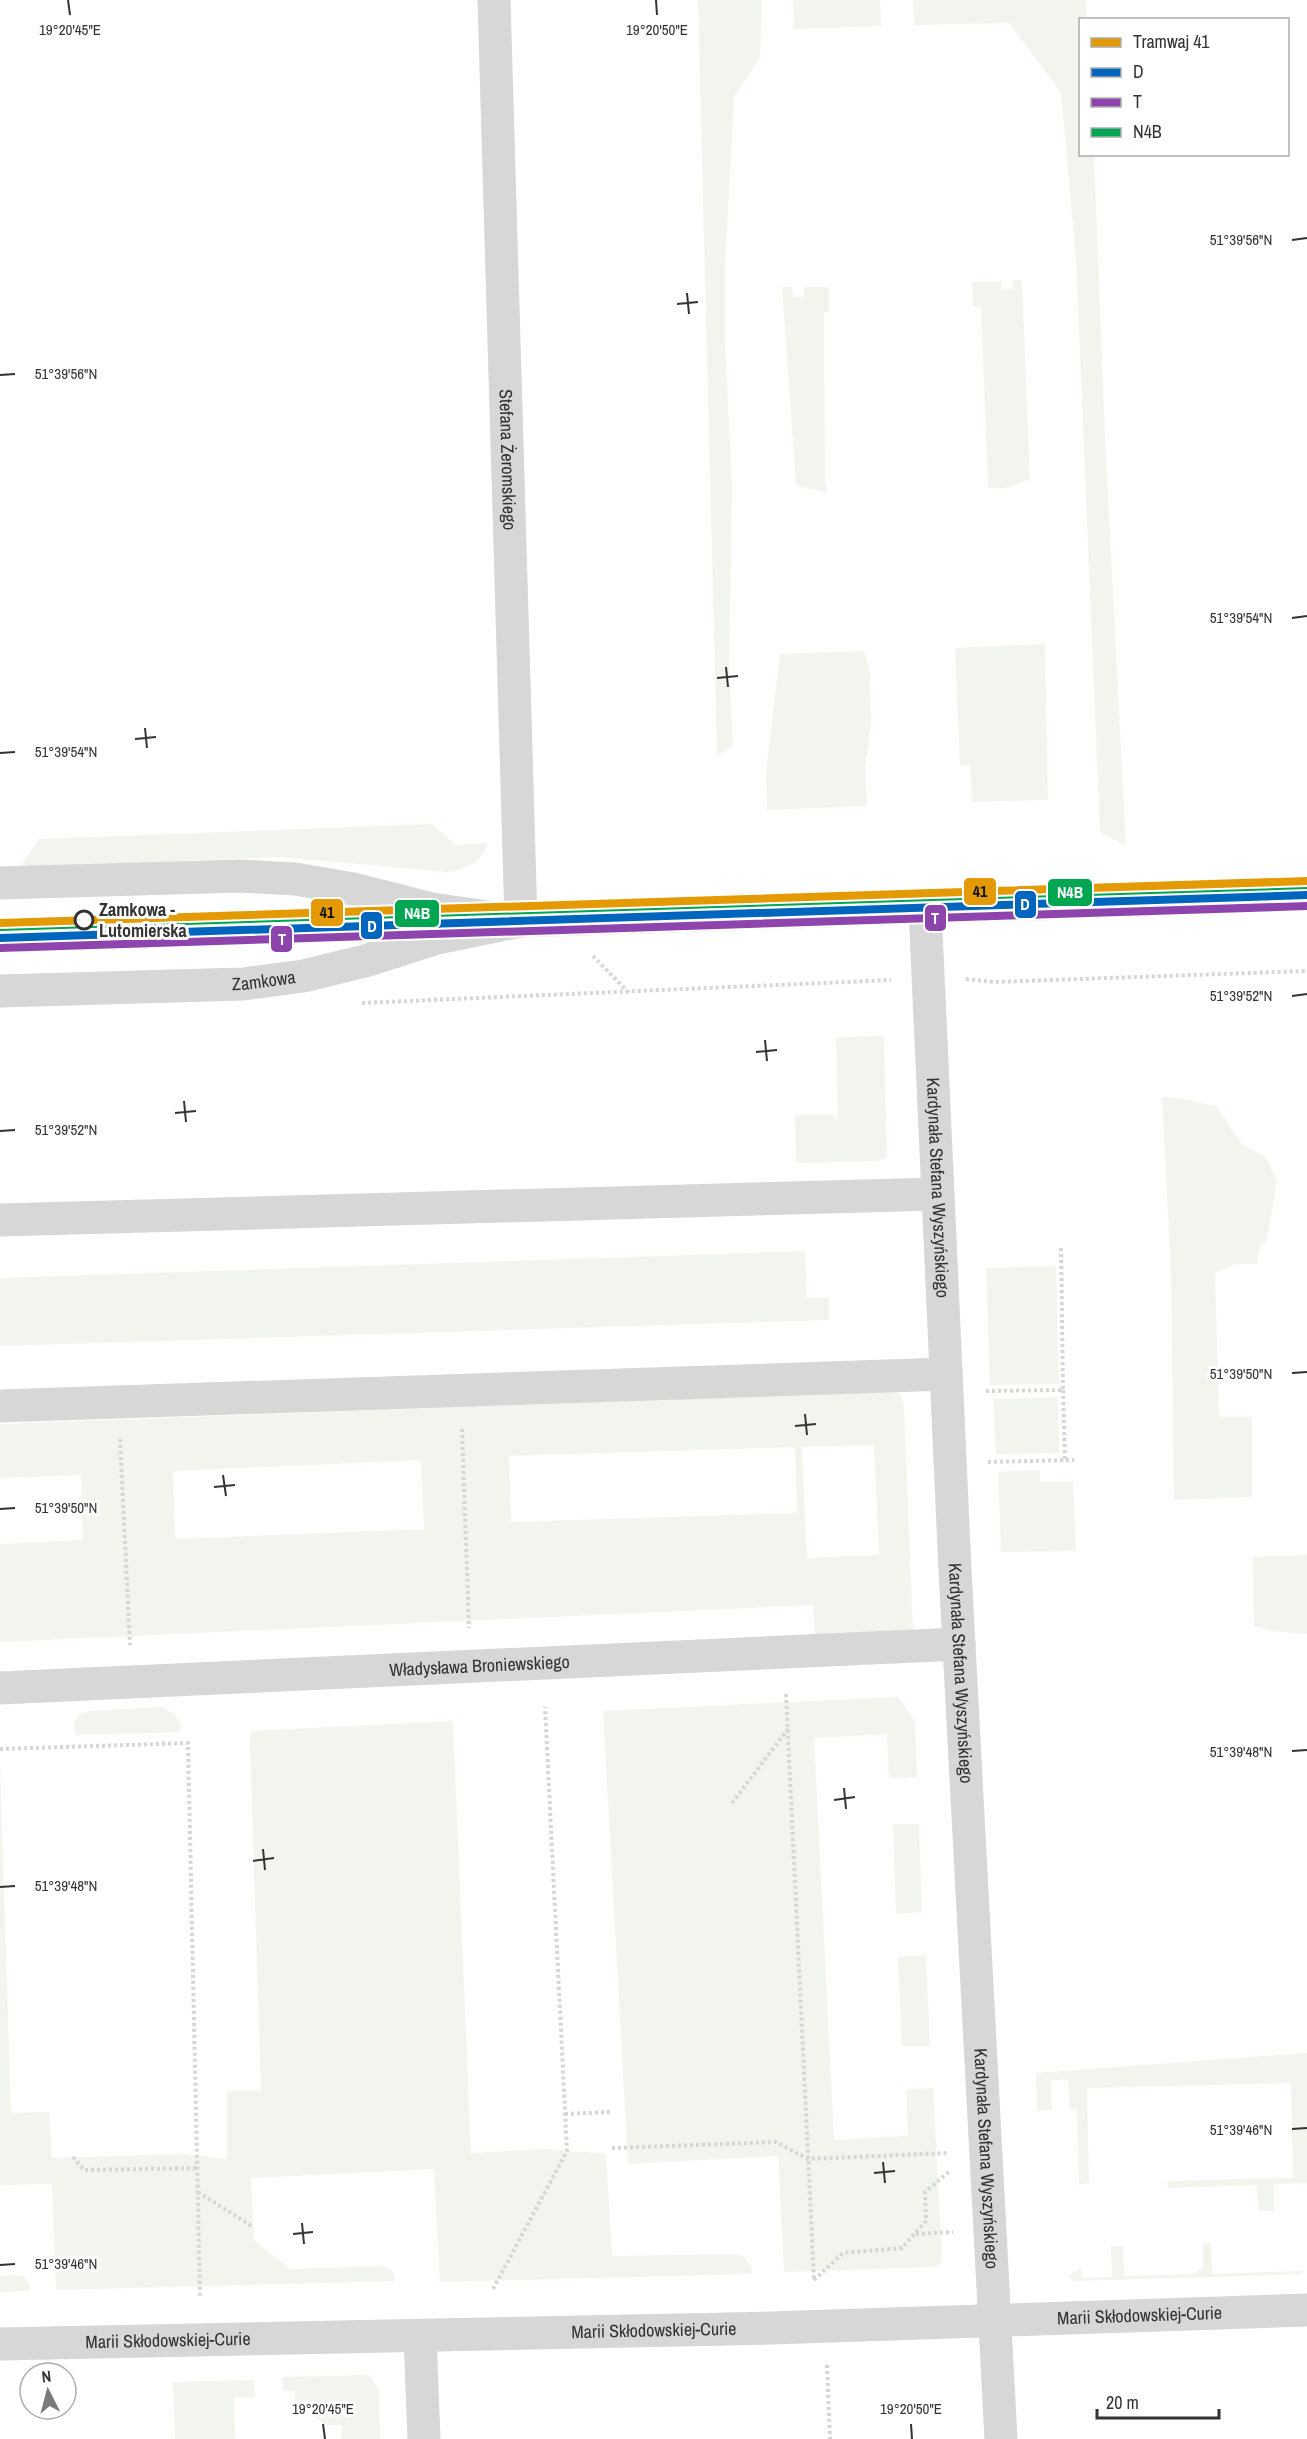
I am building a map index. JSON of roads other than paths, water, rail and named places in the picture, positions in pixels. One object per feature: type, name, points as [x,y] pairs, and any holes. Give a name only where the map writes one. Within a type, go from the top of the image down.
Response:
[{"type":"street","name":"Stefana Żeromskiego","points":[[494,0],[521,921]]},
{"type":"street","name":"Zamkowa","points":[[0,883],[240,876],[296,879],[353,889],[432,909],[521,921],[1307,895]]},
{"type":"street","name":"Kardynała Stefana Wyszyńskiego","points":[[925,908],[959,1644],[1001,2439]]},
{"type":"street","name":"Zamkowa","points":[[0,991],[243,984],[303,976],[365,961],[437,938],[521,921]]},
{"type":"street","points":[[0,1220],[938,1194]]},
{"type":"street","points":[[0,1406],[946,1374]]},
{"type":"street","name":"Władysława Broniewskiego","points":[[0,1688],[959,1644]]},
{"type":"street","name":"Marii Skłodowskiej-Curie","points":[[0,2344],[420,2336],[994,2321],[1307,2310]]},
{"type":"street","points":[[420,2336],[424,2439]]},
{"type":"lane","points":[[0,938],[521,921]]},
{"type":"tram line","name":"41","points":[[0,923],[1307,881]]},
{"type":"place","name":"Zamkowa - Lutomierska","points":[[84,920]]}]
